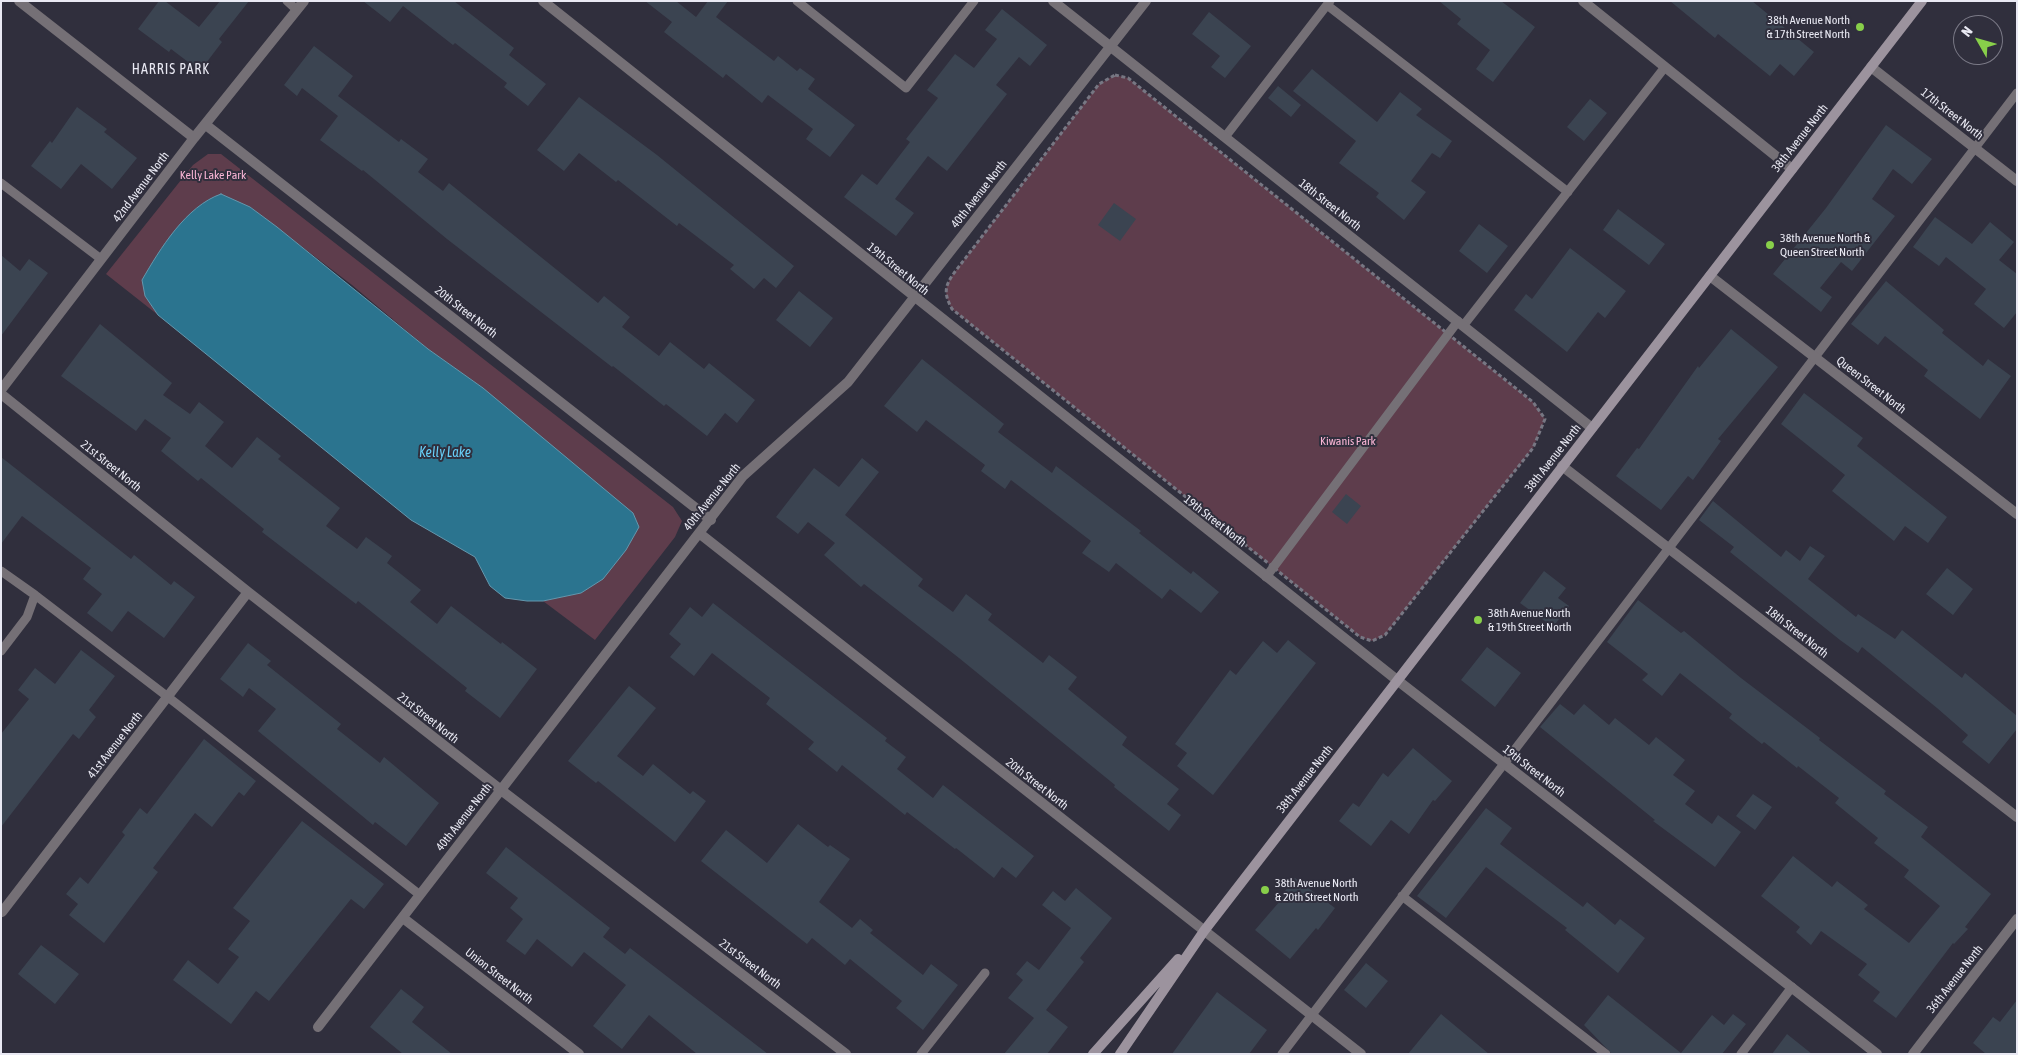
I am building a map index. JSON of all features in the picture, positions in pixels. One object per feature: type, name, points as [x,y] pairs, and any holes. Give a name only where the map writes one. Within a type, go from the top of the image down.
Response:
[{"type":"main road","name":"38th Avenue North","points":[[1120,1054],[1204,930],[1922,1]]},
{"type":"main road","name":"38th Avenue North","points":[[1093,1054],[1204,930]]},
{"type":"street","points":[[19,1],[194,138]]},
{"type":"street","name":"19th Street North","points":[[543,1],[913,298],[1266,577],[1877,1054]]},
{"type":"street","name":"18th Street North","points":[[1053,1],[1592,428]]},
{"type":"street","name":"40th Avenue North","points":[[318,1027],[699,533],[711,520],[743,476],[848,382],[1146,1]]},
{"type":"street","points":[[1583,1],[1792,169]]},
{"type":"street","name":"42nd Avenue North","points":[[1,392],[194,138],[301,5]]},
{"type":"street","name":"17th Street North","points":[[1871,67],[2017,182]]},
{"type":"street","name":"20th Street North","points":[[206,125],[711,520]]},
{"type":"street","name":"Queen Street North","points":[[1710,276],[2017,514]]},
{"type":"street","name":"21st Street North","points":[[1,392],[248,592],[501,790],[846,1054]]},
{"type":"street","name":"18th Street North","points":[[1562,466],[2017,817]]},
{"type":"street","name":"20th Street North","points":[[699,533],[1361,1054]]},
{"type":"street","name":"41st Avenue North","points":[[2,912],[248,592]]},
{"type":"street","name":"Union Street North","points":[[403,918],[579,1054]]},
{"type":"street","name":"36th Avenue North","points":[[1913,1054],[2017,919]]},
{"type":"lane","points":[[287,1],[301,5]]},
{"type":"lane","points":[[797,1],[906,88],[974,1]]},
{"type":"lane","points":[[1225,137],[1329,3],[1568,192]]},
{"type":"lane","points":[[1266,577],[1448,334],[1460,324],[1568,192],[1665,67]]},
{"type":"lane","points":[[1282,1054],[2017,93]]},
{"type":"lane","points":[[1,183],[101,259]]},
{"type":"lane","points":[[1,571],[168,697],[420,895]]},
{"type":"lane","points":[[1,650],[27,617],[35,595]]},
{"type":"lane","points":[[1402,896],[1606,1054]]},
{"type":"lane","points":[[921,1054],[985,972]]},
{"type":"lane","points":[[1741,1054],[1792,987]]},
{"type":"path","points":[[1115,75],[1128,78],[1448,334],[1532,402],[1545,419],[1534,448],[1386,635],[1372,641],[1360,637],[952,308],[946,297],[945,286],[1099,84],[1115,75]]},
{"type":"green space","name":"Kiwanis Park","points":[[1115,75],[1128,78],[1533,402],[1545,419],[1533,448],[1385,635],[1372,641],[1360,637],[952,309],[949,304],[946,291],[948,282],[954,273],[1099,84]]},
{"type":"green space","name":"Kelly Lake Park","points":[[208,154],[221,154],[673,507],[682,521],[675,537],[595,640],[543,601],[581,593],[483,388],[428,349],[352,285],[250,207],[145,296],[158,315],[106,274],[193,165]]},
{"type":"water","name":"Kelly Lake","points":[[221,194],[250,207],[277,227],[428,349],[483,388],[633,513],[639,527],[626,550],[603,579],[581,593],[543,601],[505,598],[490,586],[475,557],[411,520],[158,315],[145,296],[142,280],[166,242],[185,218],[208,200]]},
{"type":"building","points":[[159,1],[165,1],[199,27],[220,1],[249,1],[219,39],[222,42],[200,71],[171,49],[169,52],[138,29]]},
{"type":"building","points":[[363,1],[454,1],[514,48],[509,55],[546,84],[528,106],[504,87],[507,83],[455,43],[453,45],[403,6],[390,22]]},
{"type":"building","points":[[645,1],[676,1],[696,17],[708,1],[728,1],[716,17],[774,61],[778,56],[797,71],[800,68],[815,79],[808,89],[855,125],[830,157],[806,139],[813,129],[768,95],[762,103],[726,74],[723,78],[664,32],[672,22]]},
{"type":"building","points":[[1439,1],[1501,1],[1535,27],[1493,82],[1476,69],[1490,50],[1457,24],[1461,19]]},
{"type":"building","points":[[1670,1],[1752,1],[1814,52],[1794,76],[1780,64],[1770,76],[1718,34],[1715,38]]},
{"type":"building","points":[[1002,9],[1047,45],[1030,66],[1019,57],[996,85],[1007,94],[947,171],[928,156],[895,199],[914,213],[896,236],[844,197],[862,174],[877,185],[910,142],[906,139],[938,98],[927,90],[955,54],[974,68],[997,39],[985,30]]},
{"type":"building","points":[[1209,12],[1251,46],[1225,78],[1211,67],[1220,56],[1192,34]]},
{"type":"building","points":[[314,46],[353,76],[338,96],[399,142],[401,139],[428,159],[418,172],[443,191],[449,183],[598,303],[604,296],[630,317],[622,327],[659,356],[670,342],[704,369],[709,363],[755,400],[737,423],[725,413],[707,436],[666,404],[664,406],[612,367],[447,239],[363,170],[320,140],[338,116],[302,88],[297,96],[284,85]]},
{"type":"building","points":[[1312,69],[1377,122],[1400,92],[1422,109],[1416,115],[1452,141],[1440,158],[1432,153],[1411,181],[1426,192],[1404,220],[1376,197],[1379,193],[1339,163],[1356,141],[1293,91]]},
{"type":"building","points":[[1278,86],[1301,105],[1291,117],[1268,98]]},
{"type":"building","points":[[579,97],[657,155],[794,266],[776,288],[764,278],[754,289],[730,269],[734,265],[679,223],[677,226],[618,180],[616,182],[579,153],[564,171],[537,150]]},
{"type":"building","points":[[1590,99],[1607,113],[1584,141],[1567,127]]},
{"type":"building","points":[[77,107],[107,129],[104,132],[137,158],[112,189],[81,164],[61,189],[31,166],[50,141],[52,143]]},
{"type":"building","points":[[1886,125],[1932,159],[1912,184],[1893,169],[1872,199],[1895,216],[1852,271],[1841,262],[1820,288],[1832,297],[1821,312],[1773,274],[1826,208]]},
{"type":"building","points":[[1114,203],[1136,219],[1120,241],[1098,225]]},
{"type":"building","points":[[1618,209],[1665,244],[1649,265],[1603,230]]},
{"type":"building","points":[[1935,217],[1972,244],[1990,222],[2014,242],[1999,260],[2017,274],[2017,312],[2004,328],[1974,304],[1986,289],[1946,257],[1939,266],[1913,247]]},
{"type":"building","points":[[1479,224],[1508,246],[1487,273],[1459,251]]},
{"type":"building","points":[[1570,248],[1626,291],[1605,318],[1598,312],[1567,352],[1514,310],[1526,294],[1532,299]]},
{"type":"building","points":[[1,255],[20,271],[29,259],[48,273],[1,336]]},
{"type":"building","points":[[1886,281],[1944,330],[1942,333],[1983,366],[1988,359],[2011,376],[1980,419],[1924,376],[1928,370],[1885,336],[1878,345],[1851,324]]},
{"type":"building","points":[[799,291],[833,318],[810,347],[776,320]]},
{"type":"building","points":[[100,324],[172,383],[163,395],[190,414],[199,402],[224,422],[205,446],[232,468],[257,437],[281,456],[278,459],[340,508],[326,526],[357,549],[366,537],[392,556],[387,563],[421,590],[410,602],[437,624],[451,606],[537,669],[500,718],[465,691],[467,688],[358,601],[356,604],[262,532],[264,529],[201,478],[198,481],[161,451],[171,438],[145,419],[136,431],[61,376]]},
{"type":"building","points":[[1731,329],[1778,367],[1718,439],[1721,441],[1693,480],[1688,476],[1661,510],[1616,476],[1637,448],[1639,449],[1698,366],[1699,368]]},
{"type":"building","points":[[922,359],[1004,424],[998,432],[1052,473],[1056,466],[1141,531],[1139,533],[1191,574],[1193,571],[1219,592],[1201,613],[1170,589],[1162,599],[1116,563],[1109,572],[1082,553],[1091,541],[1011,480],[1005,489],[981,471],[985,465],[926,420],[917,432],[884,406]]},
{"type":"building","points":[[1804,393],[1863,438],[1857,446],[1947,517],[1928,543],[1905,526],[1894,541],[1832,491],[1845,475],[1781,424]]},
{"type":"building","points":[[1,457],[131,559],[134,555],[171,585],[174,581],[195,597],[164,638],[128,611],[112,632],[87,613],[102,594],[83,579],[91,568],[22,516],[1,544]]},
{"type":"building","points":[[862,458],[879,472],[845,515],[923,579],[918,586],[953,612],[966,594],[992,614],[988,620],[1043,663],[1049,655],[1077,677],[1068,689],[1127,737],[1122,745],[1179,789],[1167,804],[1181,815],[1169,831],[959,658],[864,584],[861,587],[824,555],[835,543],[808,522],[798,534],[776,517],[814,468],[839,487]]},
{"type":"building","points":[[1346,494],[1361,506],[1347,524],[1332,512]]},
{"type":"building","points":[[1713,501],[1781,557],[1786,550],[1800,561],[1810,546],[1825,556],[1808,579],[1856,617],[1858,614],[1895,639],[1902,630],[1962,678],[1965,673],[2017,716],[2017,729],[1989,764],[1962,742],[1968,735],[1937,708],[1862,647],[1858,653],[1840,640],[1730,552],[1734,547],[1699,520]]},
{"type":"building","points":[[1947,568],[1973,589],[1953,615],[1926,594]]},
{"type":"building","points":[[1544,571],[1566,588],[1558,598],[1569,606],[1553,627],[1520,603]]},
{"type":"building","points":[[1638,600],[1681,633],[1684,631],[1741,678],[1820,738],[1819,740],[1886,791],[1884,794],[1928,827],[1921,837],[1991,894],[1965,927],[1968,929],[1953,943],[1896,1018],[1873,1001],[1880,992],[1858,975],[1867,964],[1821,931],[1811,945],[1796,932],[1800,927],[1761,896],[1793,856],[1832,887],[1837,881],[1868,905],[1864,909],[1909,943],[1940,906],[1904,877],[1909,870],[1874,843],[1878,838],[1835,803],[1839,798],[1764,742],[1762,744],[1729,718],[1732,714],[1680,673],[1662,696],[1642,680],[1648,674],[1607,642]]},
{"type":"building","points":[[713,603],[887,738],[885,741],[906,757],[897,769],[933,798],[943,785],[1034,856],[1016,878],[1002,867],[994,878],[907,812],[905,815],[842,765],[837,772],[808,749],[814,742],[766,704],[770,698],[712,653],[694,676],[670,657],[681,644],[669,634],[690,607],[702,617]]},
{"type":"building","points":[[1288,640],[1316,663],[1213,795],[1177,766],[1187,753],[1175,744],[1230,670],[1236,675],[1263,641],[1277,653]]},
{"type":"building","points":[[248,643],[271,661],[267,665],[341,724],[337,729],[380,763],[384,757],[439,803],[406,846],[375,822],[373,825],[258,731],[276,709],[249,688],[243,697],[220,679]]},
{"type":"building","points":[[1487,647],[1521,673],[1495,707],[1461,680]]},
{"type":"building","points":[[81,650],[115,676],[89,710],[96,717],[79,739],[73,734],[1,827],[1,734],[29,699],[18,690],[35,668],[55,684]]},
{"type":"building","points":[[629,686],[656,708],[617,756],[643,776],[653,764],[690,794],[693,791],[706,801],[675,842],[598,781],[596,783],[568,761]]},
{"type":"building","points":[[1560,704],[1574,715],[1584,704],[1609,725],[1615,718],[1649,745],[1656,737],[1685,760],[1673,775],[1695,791],[1685,804],[1712,824],[1718,815],[1741,832],[1715,867],[1653,821],[1655,820],[1540,727]]},
{"type":"building","points":[[204,739],[256,781],[244,796],[239,792],[212,827],[195,813],[153,868],[158,872],[104,943],[69,915],[78,904],[66,894],[80,877],[88,884],[125,835],[122,832],[140,808],[147,814]]},
{"type":"building","points":[[1413,748],[1452,781],[1435,801],[1433,800],[1409,834],[1391,820],[1371,846],[1339,821],[1353,803],[1359,807],[1383,773],[1388,777]]},
{"type":"building","points":[[1753,794],[1772,807],[1755,830],[1736,816]]},
{"type":"building","points":[[1486,808],[1512,828],[1500,844],[1583,907],[1587,902],[1615,925],[1620,919],[1645,938],[1618,973],[1565,930],[1567,928],[1486,867],[1446,918],[1417,896]]},
{"type":"building","points":[[302,821],[384,884],[364,909],[351,899],[269,1001],[256,991],[231,1024],[173,980],[188,960],[218,984],[239,957],[228,949],[250,921],[233,908]]},
{"type":"building","points":[[798,824],[828,847],[830,845],[850,859],[819,902],[852,928],[860,919],[873,930],[870,933],[923,975],[931,964],[958,985],[923,1030],[896,1008],[902,1001],[850,959],[845,965],[812,938],[807,944],[701,861],[726,830],[767,863]]},
{"type":"building","points":[[506,847],[610,928],[603,937],[625,954],[630,948],[768,1054],[697,1054],[649,1015],[622,1049],[593,1026],[626,985],[584,952],[572,967],[537,939],[525,955],[506,941],[523,919],[510,908],[518,898],[486,873]]},
{"type":"building","points":[[1295,878],[1335,908],[1318,930],[1316,928],[1290,959],[1255,930],[1280,901],[1278,900]]},
{"type":"building","points":[[1076,888],[1112,918],[1080,958],[1084,962],[1046,1010],[1068,1027],[1047,1054],[1004,1054],[1034,1018],[1008,998],[1023,980],[1016,974],[1027,961],[1039,970],[1071,928],[1042,905],[1053,891],[1065,901]]},
{"type":"building","points":[[41,945],[79,974],[55,1004],[18,974]]},
{"type":"building","points":[[1366,963],[1388,981],[1366,1008],[1344,990]]},
{"type":"building","points":[[401,989],[424,1007],[412,1022],[452,1054],[403,1054],[370,1027]]},
{"type":"building","points":[[1217,992],[1267,1030],[1249,1054],[1172,1054]]},
{"type":"building","points":[[1608,995],[1681,1053],[1712,1015],[1724,1025],[1733,1014],[1746,1024],[1722,1054],[1612,1054],[1584,1025]]},
{"type":"building","points":[[2017,1000],[2017,1054],[1986,1054],[1973,1043],[1993,1017],[2000,1022]]},
{"type":"building","points":[[1441,1014],[1489,1054],[1408,1054]]},
{"type":"building","points":[[1787,1034],[1812,1054],[1772,1054]]},
{"type":"place","name":"38th Avenue North & 17th Street North","points":[[1860,27]]},
{"type":"place","name":"38th Avenue North & Queen Street North","points":[[1770,245]]},
{"type":"place","name":"38th Avenue North & 19th Street North","points":[[1478,620]]},
{"type":"place","name":"38th Avenue North & 20th Street North","points":[[1265,890]]},
{"type":"district","name":"HARRIS PARK","points":[[171,70]]}]
